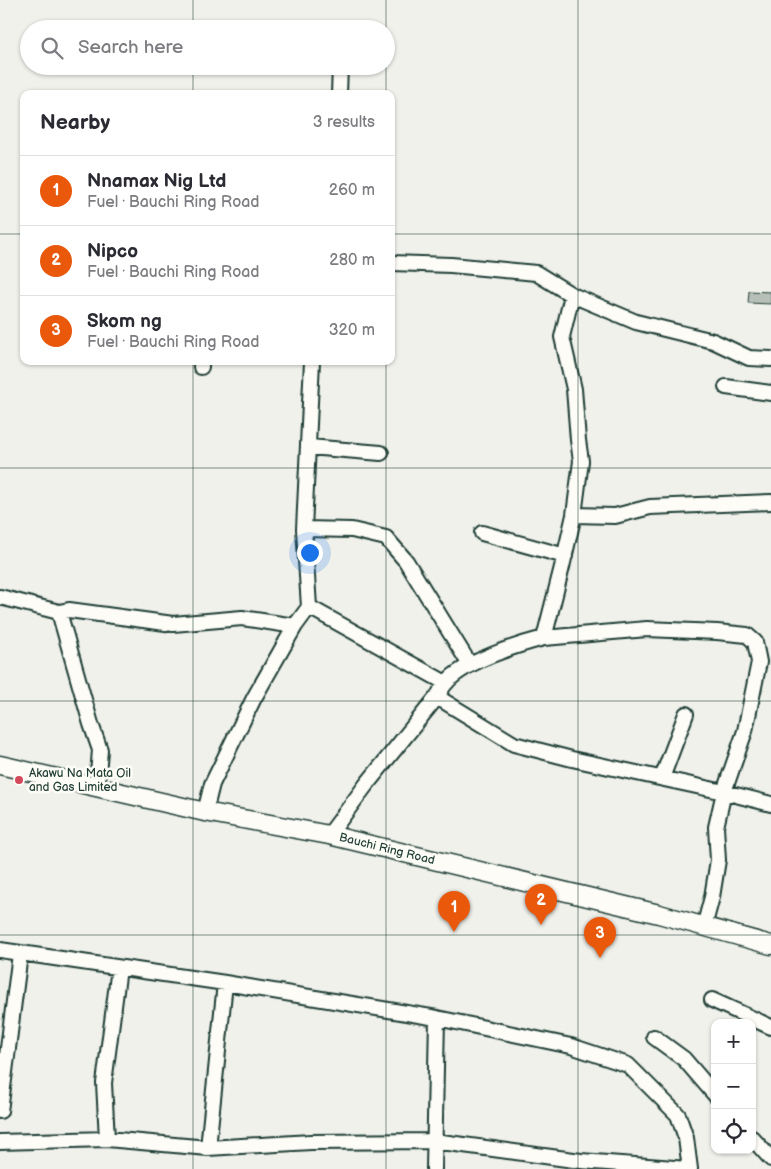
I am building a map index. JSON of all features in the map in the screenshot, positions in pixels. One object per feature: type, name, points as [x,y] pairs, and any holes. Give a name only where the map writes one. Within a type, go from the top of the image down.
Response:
[{"type":"main road","name":"Bauchi Ring Road","points":[[0,765],[204,812],[329,835],[771,945]]},
{"type":"street","points":[[339,90],[340,75]]},
{"type":"street","points":[[395,263],[451,265],[536,273],[572,295],[636,322],[713,341],[749,358],[771,359]]},
{"type":"street","points":[[544,638],[574,515],[581,460],[574,389],[562,337],[572,295]]},
{"type":"street","points":[[204,812],[212,784],[254,698],[295,626],[309,608],[304,529],[312,365]]},
{"type":"street","points":[[726,387],[771,393]]},
{"type":"street","points":[[309,446],[381,453]]},
{"type":"street","points":[[574,515],[615,516],[650,507],[771,502]]},
{"type":"street","points":[[304,529],[352,530],[386,538],[406,561],[470,665]]},
{"type":"street","points":[[482,532],[565,556]]},
{"type":"street","points":[[0,597],[59,612],[68,610],[173,624],[242,618],[295,626]]},
{"type":"street","points":[[309,608],[446,682]]},
{"type":"street","points":[[59,612],[100,750],[97,787]]},
{"type":"street","points":[[329,835],[366,785],[437,697],[446,682],[470,665],[516,645],[544,638],[647,630],[747,635],[755,642],[759,662],[745,731],[724,792],[716,827],[718,860],[704,927]]},
{"type":"street","points":[[437,697],[514,744],[771,804]]},
{"type":"street","points":[[662,778],[686,714]]},
{"type":"street","points":[[0,950],[225,983],[437,1018],[570,1046],[628,1065],[678,1115],[686,1138],[689,1169],[581,1161],[434,1141],[311,1142],[208,1148],[107,1139],[0,1142]]},
{"type":"street","points":[[0,1111],[4,1040],[20,954]]},
{"type":"street","points":[[107,1139],[104,1083],[119,968]]},
{"type":"street","points":[[208,1148],[225,983]]},
{"type":"street","points":[[712,1000],[771,1026]]},
{"type":"street","points":[[434,1169],[437,1018]]},
{"type":"street","points":[[654,1036],[684,1058],[711,1090]]},
{"type":"street","points":[[756,1142],[771,1159]]},
{"type":"building","points":[[749,291],[771,292],[771,304],[748,303]]},
{"type":"place","name":"Akawu Na Mata Oil and Gas Limited","points":[[19,780]]},
{"type":"place","name":"Nipco","points":[[541,925]]},
{"type":"place","name":"Nnamax Nig Ltd","points":[[454,932]]},
{"type":"place","name":"Skom ng","points":[[600,958]]}]
